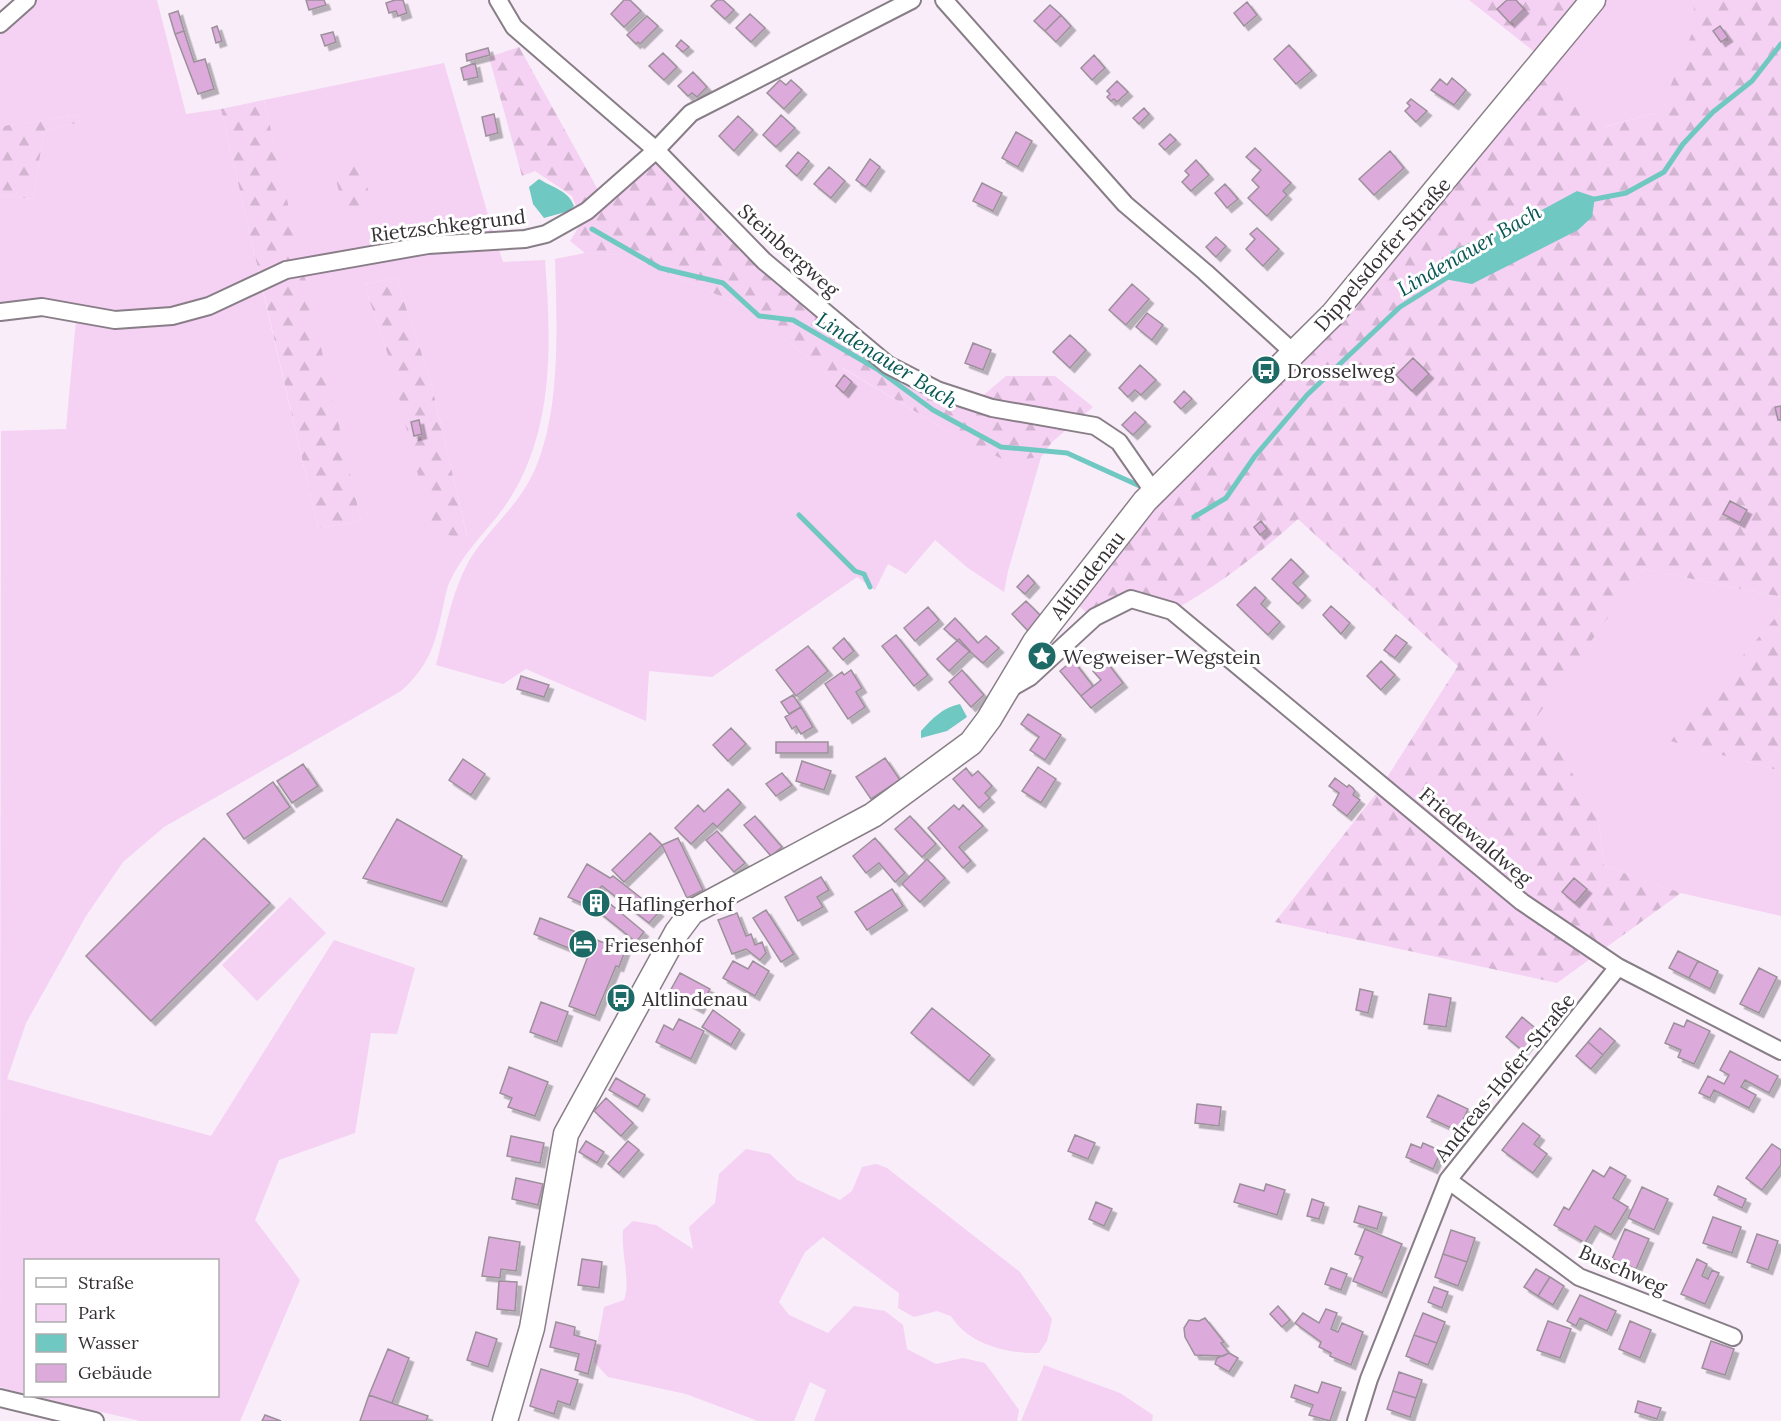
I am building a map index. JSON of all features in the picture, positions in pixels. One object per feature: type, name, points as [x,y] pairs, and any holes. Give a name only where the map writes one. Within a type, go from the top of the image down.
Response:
[{"type":"street","points":[[0,24],[27,0]]},
{"type":"street","name":"Steinbergweg","points":[[498,0],[514,27],[656,150],[764,261],[888,365],[937,390],[992,408],[1095,426],[1119,442],[1153,491]]},
{"type":"street","name":"Rietzschkegrund","points":[[0,312],[42,307],[115,320],[172,316],[209,306],[286,270],[428,245],[525,239],[546,234],[587,211],[656,150],[691,113],[912,0]]},
{"type":"street","points":[[944,0],[1125,204],[1205,272],[1294,353]]},
{"type":"street","name":"Dippelsdorfer Straße","points":[[1153,491],[1294,353],[1356,288],[1593,0]]},
{"type":"street","name":"Altlindenau","points":[[505,1421],[532,1328],[566,1134],[677,932],[692,912],[714,898],[873,815],[971,743],[1035,642],[1153,491]]},
{"type":"street","name":"Altlindenau","points":[[1005,691],[1030,677],[1095,617],[1131,599],[1172,611]]},
{"type":"street","name":"Friedewaldweg","points":[[1172,611],[1522,903],[1618,967],[1781,1052]]},
{"type":"street","name":"Andreas-Hofer-Straße","points":[[1356,1421],[1369,1379],[1448,1180],[1618,967]]},
{"type":"street","name":"Buschweg","points":[[1448,1180],[1579,1277],[1733,1337]]},
{"type":"street","points":[[0,1398],[95,1421]]},
{"type":"green space","points":[[35,0],[157,0],[186,114],[221,109],[259,274],[183,308],[109,312],[0,305],[0,195],[33,199],[44,131],[80,122],[78,115],[4,126],[0,138],[0,31]]},
{"type":"green space","points":[[1469,0],[1587,0],[1541,57]]},
{"type":"green space","points":[[1598,0],[1692,0],[1698,21],[1660,112],[1603,127],[1547,62]]},
{"type":"green space","points":[[1692,0],[1781,0],[1781,597],[1643,569],[1538,715],[1598,817],[1604,866],[1681,893],[1557,983],[1275,922],[1379,790],[1458,666],[1298,519],[1238,569],[1172,611],[1130,592],[1086,612],[1073,601],[1150,504],[1547,62],[1604,127],[1660,112],[1697,21]]},
{"type":"green space","points":[[519,47],[603,199],[656,153],[887,367],[973,404],[1006,376],[1055,376],[1093,407],[1052,442],[1041,457],[1006,461],[951,433],[843,368],[833,378],[743,306],[626,255],[585,253],[570,241],[588,212],[576,206],[572,196],[535,171],[522,176],[489,57]]},
{"type":"green space","points":[[444,63],[493,232],[384,244],[300,259],[264,100]]},
{"type":"green space","points":[[264,100],[361,521],[318,528],[221,109]]},
{"type":"green space","points":[[78,115],[80,122],[44,131],[33,199],[0,195],[0,138],[3,126]]},
{"type":"green space","points":[[358,158],[373,206],[346,217],[336,180]]},
{"type":"green space","points":[[497,244],[503,262],[545,260],[548,353],[542,414],[535,444],[524,472],[509,500],[456,569],[450,581],[430,653],[419,672],[401,691],[164,827],[123,862],[86,916],[26,1023],[7,1079],[211,1136],[334,940],[415,968],[397,1034],[371,1033],[355,1133],[279,1160],[255,1220],[300,1280],[240,1421],[140,1421],[38,1397],[219,1397],[219,1259],[24,1259],[24,1394],[0,1387],[1,431],[66,429],[76,320],[136,324],[262,288],[318,528],[361,521],[303,273],[411,251]],"holes":[[[396,278],[430,378],[468,539],[389,358],[364,284]]]},
{"type":"green space","points":[[585,253],[626,255],[743,306],[833,378],[842,368],[951,433],[1005,460],[1041,457],[1004,592],[968,568],[935,540],[906,574],[888,564],[875,590],[857,577],[712,677],[649,671],[646,721],[526,669],[503,684],[436,665],[450,609],[465,568],[480,545],[522,492],[536,467],[544,444],[554,392],[555,259]]},
{"type":"green space","points":[[396,278],[430,378],[468,540],[432,531],[389,358],[364,284]]},
{"type":"green space","points":[[1643,569],[1781,597],[1781,611],[1671,741],[1781,771],[1781,916],[1681,893],[1604,866],[1598,817],[1537,715]]},
{"type":"green space","points":[[1781,611],[1781,771],[1670,741]]},
{"type":"green space","points":[[290,897],[326,933],[257,1001],[222,965]]},
{"type":"green space","points":[[746,1149],[770,1154],[797,1180],[840,1200],[852,1191],[862,1167],[876,1164],[887,1168],[1020,1272],[1052,1319],[1047,1341],[1039,1353],[1014,1352],[989,1345],[967,1334],[951,1316],[937,1311],[914,1317],[898,1308],[899,1293],[823,1237],[805,1252],[779,1302],[789,1315],[828,1333],[854,1306],[885,1311],[903,1325],[907,1349],[936,1364],[963,1358],[985,1363],[1019,1410],[1017,1421],[814,1421],[826,1390],[810,1382],[794,1421],[758,1421],[686,1394],[608,1377],[594,1362],[604,1307],[624,1300],[626,1293],[623,1230],[633,1221],[656,1225],[693,1249],[689,1227],[715,1203],[719,1174]]},
{"type":"green space","points":[[1044,1365],[1120,1393],[1153,1415],[1152,1421],[1021,1421]]},
{"type":"water","points":[[539,179],[568,196],[574,206],[569,211],[544,218],[533,204],[529,187]]},
{"type":"water","points":[[1577,191],[1595,197],[1592,217],[1578,230],[1472,284],[1444,279],[1451,251],[1527,218]]},
{"type":"water","points":[[960,704],[967,717],[947,731],[921,738],[921,731],[934,718],[948,708]]},
{"type":"building","points":[[306,0],[324,0],[326,5],[309,10]]},
{"type":"building","points":[[403,0],[407,13],[398,16],[396,11],[389,13],[386,3]]},
{"type":"building","points":[[624,0],[630,0],[641,11],[624,27],[611,14]]},
{"type":"building","points":[[717,0],[723,0],[734,10],[725,19],[711,6]]},
{"type":"building","points":[[1507,0],[1516,0],[1524,9],[1510,23],[1497,9]]},
{"type":"building","points":[[1247,2],[1257,15],[1244,26],[1234,13]]},
{"type":"building","points":[[1050,5],[1061,15],[1045,31],[1034,21]]},
{"type":"building","points":[[178,11],[184,31],[175,34],[169,14]]},
{"type":"building","points":[[750,14],[765,28],[751,42],[736,28]]},
{"type":"building","points":[[1061,15],[1071,26],[1056,42],[1045,31]]},
{"type":"building","points":[[647,16],[658,26],[640,44],[638,42],[636,44],[627,35]]},
{"type":"building","points":[[217,26],[222,41],[216,43],[212,28]]},
{"type":"building","points":[[1720,26],[1728,37],[1721,42],[1713,31]]},
{"type":"building","points":[[184,31],[194,62],[205,59],[214,89],[198,94],[175,34]]},
{"type":"building","points":[[333,32],[336,42],[325,46],[321,35]]},
{"type":"building","points":[[681,40],[689,47],[683,52],[676,46]]},
{"type":"building","points":[[1289,45],[1312,71],[1296,84],[1274,59]]},
{"type":"building","points":[[488,48],[490,55],[467,61],[466,54]]},
{"type":"building","points":[[663,53],[677,67],[664,80],[649,66]]},
{"type":"building","points":[[1094,55],[1105,68],[1092,80],[1081,68]]},
{"type":"building","points":[[475,63],[478,77],[464,80],[461,68]]},
{"type":"building","points":[[693,72],[707,87],[697,97],[692,93],[688,96],[678,86]]},
{"type":"building","points":[[1452,78],[1466,90],[1454,105],[1431,90],[1440,79],[1447,85]]},
{"type":"building","points":[[780,80],[786,85],[791,80],[802,90],[784,109],[767,93]]},
{"type":"building","points":[[1117,81],[1128,92],[1117,102],[1107,97],[1110,94],[1107,91]]},
{"type":"building","points":[[1411,99],[1427,111],[1416,122],[1405,111],[1410,106],[1407,103]]},
{"type":"building","points":[[1144,108],[1149,114],[1139,124],[1133,118]]},
{"type":"building","points":[[494,114],[498,133],[486,136],[482,117]]},
{"type":"building","points":[[781,115],[795,128],[776,147],[763,135]]},
{"type":"building","points":[[738,116],[753,130],[734,151],[719,136]]},
{"type":"building","points":[[1016,132],[1032,141],[1018,167],[1002,158]]},
{"type":"building","points":[[1170,134],[1176,140],[1165,150],[1159,144]]},
{"type":"building","points":[[1255,148],[1291,183],[1283,191],[1287,195],[1267,216],[1248,198],[1259,187],[1252,180],[1261,170],[1246,157]]},
{"type":"building","points":[[1390,151],[1404,168],[1374,195],[1359,179]]},
{"type":"building","points":[[798,152],[809,161],[797,176],[786,166]]},
{"type":"building","points":[[870,159],[880,167],[866,187],[856,180]]},
{"type":"building","points":[[1196,160],[1209,175],[1191,191],[1182,182],[1189,175],[1185,171]]},
{"type":"building","points":[[829,167],[845,181],[831,198],[814,184]]},
{"type":"building","points":[[982,183],[1002,193],[993,211],[973,201]]},
{"type":"building","points":[[1225,184],[1238,199],[1227,208],[1215,193]]},
{"type":"building","points":[[1257,228],[1279,249],[1263,266],[1246,249],[1255,239],[1250,234]]},
{"type":"building","points":[[1216,237],[1226,246],[1216,257],[1206,247]]},
{"type":"building","points":[[1132,284],[1149,299],[1126,325],[1109,310]]},
{"type":"building","points":[[1147,313],[1163,325],[1152,340],[1136,327]]},
{"type":"building","points":[[1070,335],[1086,350],[1070,368],[1053,352]]},
{"type":"building","points":[[973,343],[991,350],[983,370],[965,363]]},
{"type":"building","points":[[1413,358],[1429,374],[1412,391],[1396,375]]},
{"type":"building","points":[[1140,365],[1156,380],[1141,395],[1135,390],[1128,397],[1119,388]]},
{"type":"building","points":[[844,375],[852,382],[844,393],[836,386]]},
{"type":"building","points":[[1184,391],[1192,399],[1181,409],[1174,402]]},
{"type":"building","points":[[1781,406],[1781,420],[1778,420],[1775,407]]},
{"type":"building","points":[[1135,412],[1146,422],[1133,435],[1122,425]]},
{"type":"building","points":[[419,420],[422,434],[414,436],[411,422]]},
{"type":"building","points":[[1730,501],[1747,510],[1740,523],[1723,514]]},
{"type":"building","points":[[1261,521],[1267,529],[1260,535],[1254,527]]},
{"type":"building","points":[[1291,559],[1304,572],[1293,583],[1306,596],[1298,604],[1272,579]]},
{"type":"building","points":[[1028,575],[1035,583],[1025,594],[1017,587]]},
{"type":"building","points":[[1255,587],[1266,598],[1261,604],[1280,622],[1268,635],[1237,605]]},
{"type":"building","points":[[1026,601],[1044,619],[1029,632],[1012,614]]},
{"type":"building","points":[[1331,606],[1350,623],[1341,634],[1323,615]]},
{"type":"building","points":[[928,607],[939,620],[915,641],[904,628]]},
{"type":"building","points":[[955,618],[978,643],[986,636],[999,648],[983,663],[944,629]]},
{"type":"building","points":[[896,635],[928,675],[914,686],[882,646]]},
{"type":"building","points":[[1396,635],[1407,643],[1395,658],[1384,650]]},
{"type":"building","points":[[844,638],[854,651],[843,660],[833,648]]},
{"type":"building","points":[[959,639],[970,651],[949,671],[937,659]]},
{"type":"building","points":[[808,646],[828,671],[796,696],[776,670]]},
{"type":"building","points":[[1073,660],[1093,686],[1081,696],[1060,671]]},
{"type":"building","points":[[1106,661],[1123,683],[1091,708],[1081,696],[1101,680],[1093,671]]},
{"type":"building","points":[[1381,661],[1395,675],[1381,690],[1367,676]]},
{"type":"building","points":[[851,670],[862,688],[856,692],[865,707],[848,719],[825,684],[842,672],[844,675]]},
{"type":"building","points":[[962,670],[984,695],[971,707],[949,682]]},
{"type":"building","points":[[521,676],[549,685],[544,697],[517,689]]},
{"type":"building","points":[[793,695],[801,707],[789,714],[781,702]]},
{"type":"building","points":[[801,707],[813,727],[801,734],[796,726],[792,729],[785,717]]},
{"type":"building","points":[[1028,714],[1061,735],[1045,760],[1030,750],[1039,737],[1021,724]]},
{"type":"building","points":[[731,728],[746,744],[728,761],[713,745]]},
{"type":"building","points":[[776,742],[828,742],[828,753],[776,753]]},
{"type":"building","points":[[885,758],[900,780],[871,799],[856,777]]},
{"type":"building","points":[[463,759],[485,774],[471,795],[449,780]]},
{"type":"building","points":[[802,761],[831,771],[824,790],[796,781]]},
{"type":"building","points":[[303,764],[318,786],[292,803],[277,781]]},
{"type":"building","points":[[1038,767],[1056,779],[1041,803],[1022,791]]},
{"type":"building","points":[[966,768],[972,776],[978,771],[992,786],[985,793],[990,798],[979,808],[953,779]]},
{"type":"building","points":[[782,773],[792,785],[776,796],[766,784]]},
{"type":"building","points":[[1335,778],[1347,787],[1349,785],[1353,788],[1355,791],[1353,795],[1360,800],[1347,816],[1333,805],[1339,793],[1329,786]]},
{"type":"building","points":[[273,782],[290,807],[244,839],[227,814]]},
{"type":"building","points":[[728,789],[741,803],[717,827],[713,823],[691,844],[675,828],[698,805],[704,812]]},
{"type":"building","points":[[954,805],[959,810],[963,805],[983,826],[959,847],[971,861],[963,868],[928,828]]},
{"type":"building","points":[[755,816],[782,847],[771,856],[744,825]]},
{"type":"building","points":[[910,816],[936,844],[922,857],[895,829]]},
{"type":"building","points":[[397,819],[462,856],[442,902],[363,878]]},
{"type":"building","points":[[717,831],[745,863],[734,872],[706,840]]},
{"type":"building","points":[[650,833],[662,845],[624,882],[612,870]]},
{"type":"building","points":[[204,838],[270,903],[151,1021],[86,956]]},
{"type":"building","points":[[678,838],[703,890],[687,898],[662,845]]},
{"type":"building","points":[[875,838],[905,873],[895,882],[879,863],[866,873],[853,856]]},
{"type":"building","points":[[927,859],[945,878],[920,902],[902,884]]},
{"type":"building","name":"Haflingerhof","points":[[587,864],[610,878],[613,876],[659,912],[649,923],[602,886],[596,892],[644,932],[636,942],[595,909],[568,897]]},
{"type":"building","points":[[821,877],[829,890],[817,897],[823,907],[798,921],[785,897]]},
{"type":"building","points":[[1574,878],[1587,889],[1575,903],[1562,892]]},
{"type":"building","points":[[892,889],[903,906],[867,930],[855,912]]},
{"type":"building","points":[[766,910],[794,954],[781,962],[753,918]]},
{"type":"building","points":[[737,913],[746,936],[751,934],[755,945],[762,942],[766,953],[760,960],[746,949],[732,954],[718,920]]},
{"type":"building","points":[[540,918],[625,951],[619,967],[616,966],[595,1016],[569,1006],[588,956],[534,934]]},
{"type":"building","points":[[1678,951],[1698,961],[1689,978],[1669,968]]},
{"type":"building","points":[[733,961],[748,969],[753,961],[769,971],[755,996],[723,978]]},
{"type":"building","points":[[1698,961],[1718,971],[1710,989],[1689,978]]},
{"type":"building","points":[[1759,968],[1777,977],[1759,1013],[1740,1004]]},
{"type":"building","points":[[680,973],[710,989],[699,1009],[669,993]]},
{"type":"building","points":[[1360,989],[1373,992],[1368,1013],[1356,1010]]},
{"type":"building","points":[[1429,994],[1451,998],[1446,1027],[1424,1024]]},
{"type":"building","points":[[541,1002],[568,1012],[557,1042],[530,1032]]},
{"type":"building","points":[[932,1008],[990,1055],[969,1081],[911,1033]]},
{"type":"building","points":[[713,1010],[740,1030],[731,1045],[702,1027]]},
{"type":"building","points":[[1522,1017],[1539,1031],[1523,1051],[1506,1037]]},
{"type":"building","points":[[679,1019],[704,1031],[691,1059],[656,1042],[664,1025],[673,1030]]},
{"type":"building","points":[[1687,1020],[1710,1031],[1694,1064],[1678,1057],[1681,1050],[1665,1043],[1674,1023],[1684,1027]]},
{"type":"building","points":[[1600,1028],[1615,1041],[1603,1055],[1588,1042]]},
{"type":"building","points":[[1588,1042],[1603,1055],[1591,1069],[1576,1056]]},
{"type":"building","points":[[1730,1051],[1778,1076],[1769,1093],[1745,1080],[1741,1087],[1756,1095],[1749,1108],[1714,1090],[1710,1098],[1699,1093],[1708,1076],[1724,1084],[1729,1075],[1720,1070]]},
{"type":"building","points":[[509,1067],[548,1082],[535,1116],[508,1107],[512,1098],[500,1093]]},
{"type":"building","points":[[616,1078],[645,1095],[638,1107],[609,1090]]},
{"type":"building","points":[[1438,1095],[1468,1109],[1458,1131],[1427,1117]]},
{"type":"building","points":[[606,1098],[633,1123],[621,1136],[594,1111]]},
{"type":"building","points":[[1197,1104],[1221,1107],[1219,1126],[1195,1123]]},
{"type":"building","points":[[1523,1123],[1540,1136],[1534,1144],[1547,1154],[1533,1173],[1502,1150]]},
{"type":"building","points":[[1075,1135],[1095,1143],[1088,1159],[1068,1151]]},
{"type":"building","points":[[511,1136],[544,1143],[540,1163],[507,1156]]},
{"type":"building","points":[[586,1141],[604,1152],[597,1163],[579,1152]]},
{"type":"building","points":[[628,1141],[639,1150],[619,1173],[608,1164]]},
{"type":"building","points":[[1423,1143],[1441,1151],[1433,1169],[1406,1157],[1411,1144],[1421,1148]]},
{"type":"building","points":[[1772,1144],[1781,1150],[1781,1165],[1762,1190],[1746,1178]]},
{"type":"building","points":[[1610,1167],[1626,1176],[1613,1198],[1628,1207],[1611,1235],[1595,1226],[1585,1243],[1554,1225],[1564,1207],[1569,1210],[1593,1170],[1604,1177]]},
{"type":"building","points":[[516,1178],[543,1184],[538,1205],[512,1199]]},
{"type":"building","points":[[1240,1184],[1264,1191],[1266,1184],[1285,1190],[1277,1215],[1234,1202]]},
{"type":"building","points":[[1718,1186],[1746,1199],[1742,1208],[1714,1195]]},
{"type":"building","points":[[1642,1187],[1668,1199],[1654,1230],[1628,1218]]},
{"type":"building","points":[[1312,1199],[1324,1203],[1319,1219],[1307,1216]]},
{"type":"building","points":[[1096,1202],[1112,1209],[1104,1226],[1089,1219]]},
{"type":"building","points":[[1359,1206],[1382,1213],[1377,1229],[1354,1222]]},
{"type":"building","points":[[1713,1217],[1741,1227],[1732,1253],[1703,1243]]},
{"type":"building","points":[[1365,1229],[1402,1244],[1382,1293],[1353,1281],[1363,1257],[1355,1254]]},
{"type":"building","points":[[1625,1229],[1649,1239],[1636,1269],[1612,1259]]},
{"type":"building","points":[[1451,1230],[1475,1238],[1467,1262],[1443,1254]]},
{"type":"building","points":[[1757,1234],[1778,1241],[1768,1270],[1747,1262]]},
{"type":"building","points":[[489,1237],[520,1242],[516,1271],[501,1269],[500,1278],[482,1276]]},
{"type":"building","points":[[1443,1254],[1467,1262],[1458,1286],[1435,1277]]},
{"type":"building","points":[[582,1259],[602,1262],[599,1288],[578,1285]]},
{"type":"building","points":[[1697,1259],[1707,1264],[1702,1276],[1708,1279],[1712,1270],[1719,1273],[1705,1304],[1681,1294]]},
{"type":"building","points":[[1331,1268],[1347,1274],[1341,1290],[1325,1284]]},
{"type":"building","points":[[1536,1269],[1550,1277],[1538,1296],[1524,1287]]},
{"type":"building","points":[[1550,1277],[1564,1286],[1553,1305],[1538,1296]]},
{"type":"building","points":[[499,1281],[517,1282],[515,1311],[497,1309]]},
{"type":"building","points":[[1434,1287],[1448,1292],[1442,1308],[1428,1302]]},
{"type":"building","points":[[1580,1295],[1616,1311],[1607,1331],[1580,1318],[1576,1326],[1567,1321]]},
{"type":"building","points":[[1278,1306],[1290,1320],[1282,1327],[1270,1314]]},
{"type":"building","points":[[1326,1309],[1337,1313],[1331,1329],[1338,1332],[1342,1323],[1363,1332],[1351,1365],[1330,1356],[1331,1353],[1319,1347],[1321,1342],[1295,1323],[1303,1313],[1319,1323]]},
{"type":"building","points":[[1423,1313],[1445,1322],[1437,1343],[1414,1335]]},
{"type":"building","points":[[1205,1318],[1224,1342],[1221,1343],[1229,1353],[1223,1356],[1195,1355],[1185,1337],[1184,1328],[1189,1320],[1199,1321]]},
{"type":"building","points":[[1548,1321],[1571,1329],[1560,1358],[1537,1350]]},
{"type":"building","points":[[1630,1321],[1651,1330],[1640,1358],[1619,1349]]},
{"type":"building","points":[[556,1322],[575,1327],[574,1335],[596,1341],[588,1374],[575,1370],[579,1354],[550,1347]]},
{"type":"building","points":[[476,1332],[497,1339],[488,1367],[467,1360]]},
{"type":"building","points":[[1414,1335],[1437,1343],[1428,1365],[1406,1356]]},
{"type":"building","points":[[1711,1341],[1734,1349],[1725,1375],[1702,1368]]},
{"type":"building","points":[[388,1349],[409,1358],[392,1403],[369,1395]]},
{"type":"building","points":[[1229,1353],[1238,1358],[1229,1372],[1215,1364],[1217,1358]]},
{"type":"building","points":[[541,1369],[578,1380],[570,1405],[558,1401],[554,1414],[530,1406]]},
{"type":"building","points":[[1399,1372],[1422,1380],[1416,1398],[1393,1391]]},
{"type":"building","points":[[1322,1382],[1341,1388],[1330,1421],[1309,1415],[1313,1405],[1291,1397],[1295,1385],[1318,1393]]},
{"type":"building","points":[[1393,1391],[1416,1398],[1410,1417],[1387,1409]]},
{"type":"building","points":[[369,1395],[428,1416],[426,1421],[360,1421]]},
{"type":"building","points":[[1638,1401],[1661,1408],[1657,1419],[1635,1412]]},
{"type":"building","points":[[265,1415],[281,1421],[262,1421]]},
{"type":"waterway","name":"Lindenauer Bach","points":[[1590,200],[1626,193],[1664,172],[1683,144],[1713,112],[1752,81],[1781,44]]},
{"type":"waterway","name":"Lindenauer Bach","points":[[592,229],[660,268],[723,283],[759,316],[793,320],[877,369],[933,410],[1001,447],[1067,453],[1142,487]]},
{"type":"waterway","name":"Lindenauer Bach","points":[[1194,517],[1226,498],[1255,456],[1307,395],[1400,307],[1450,276]]},
{"type":"waterway","points":[[799,515],[855,571],[864,574],[870,587]]},
{"type":"place","name":"Drosselweg","points":[[1266,370]]},
{"type":"place","name":"Wegweiser-Wegstein","points":[[1042,656]]},
{"type":"place","name":"Haflingerhof","points":[[596,903]]},
{"type":"place","name":"Friesenhof","points":[[583,944]]},
{"type":"place","name":"Altlindenau","points":[[621,998]]}]
